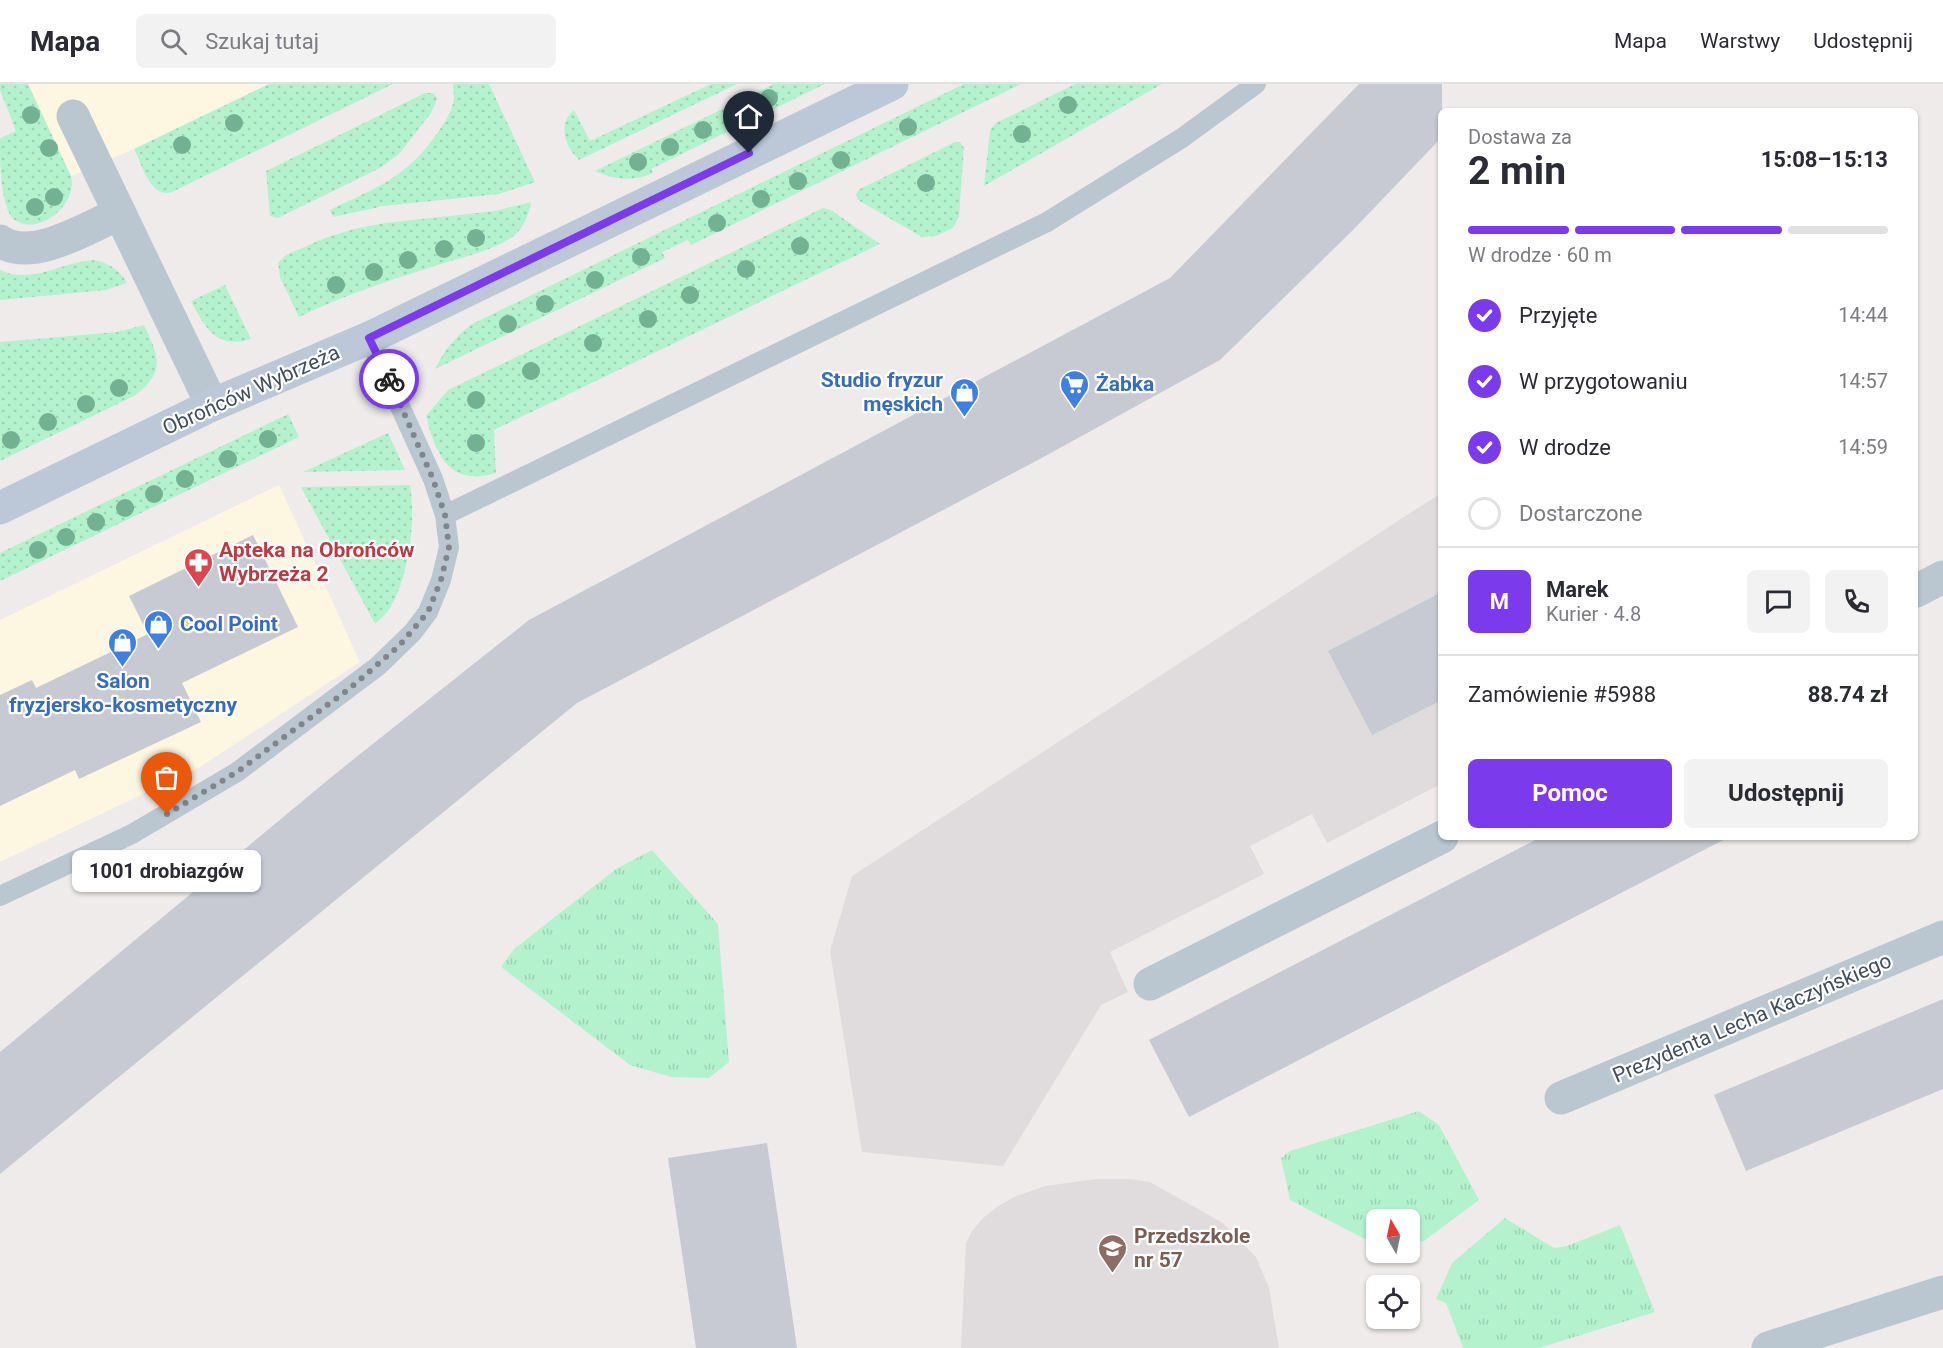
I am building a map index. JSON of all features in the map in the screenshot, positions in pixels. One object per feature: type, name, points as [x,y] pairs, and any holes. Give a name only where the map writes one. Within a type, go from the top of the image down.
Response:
[{"type":"main road","name":"Obrońców Wybrzeża","points":[[0,508],[212,405],[369,338],[892,84]]},
{"type":"street","points":[[73,116],[212,405]]},
{"type":"street","points":[[0,241],[22,249],[42,246],[120,213]]},
{"type":"street","points":[[1918,590],[1943,577]]},
{"type":"street","points":[[1150,984],[1438,839]]},
{"type":"street","name":"Prezydenta Lecha Kaczyńskiego","points":[[1561,1098],[1943,937]]},
{"type":"street","points":[[1768,1348],[1943,1292]]},
{"type":"lane","points":[[445,515],[1047,222],[1182,138],[1256,84]]},
{"type":"lane","points":[[0,896],[132,834],[237,772],[378,666],[413,632],[428,612],[441,580],[449,547],[445,515],[433,479],[369,338]]},
{"type":"shaded area","points":[[28,84],[269,84],[134,149],[71,176]]},
{"type":"shaded area","points":[[279,485],[360,662],[200,767],[0,862],[0,620]]},
{"type":"shaded area","points":[[1438,495],[1438,786],[1327,843],[1312,814],[1250,846],[1264,874],[1110,952],[1128,992],[1101,1005],[1003,1166],[862,1152],[830,951],[852,876]]},
{"type":"shaded area","name":"Przedszkole nr 57","points":[[1097,1179],[1130,1179],[1150,1182],[1223,1223],[1256,1257],[1269,1288],[1279,1348],[961,1348],[966,1243],[972,1231],[983,1218],[1014,1197],[1045,1186]]},
{"type":"green space","points":[[0,84],[28,84],[71,176],[68,200],[51,218],[40,223],[29,225],[18,222],[10,215],[4,197],[0,138],[16,131],[0,90]]},
{"type":"green space","points":[[269,84],[393,84],[172,192],[164,193],[152,185],[134,149]]},
{"type":"green space","points":[[453,84],[489,84],[535,182],[499,194],[384,206],[333,217],[330,210],[390,180],[403,171],[426,148],[450,111],[454,98]]},
{"type":"green space","points":[[711,84],[737,84],[579,160],[570,149],[564,128],[569,115],[574,110],[590,141]]},
{"type":"green space","points":[[774,84],[825,84],[651,169],[653,173],[646,176],[624,179],[595,171]]},
{"type":"green space","points":[[964,84],[1021,84],[691,245],[688,240],[662,252],[665,258],[435,369],[450,344],[472,324]]},
{"type":"green space","points":[[1075,84],[1162,84],[984,186],[990,130],[996,123]]},
{"type":"green space","points":[[425,93],[433,93],[437,98],[436,102],[431,113],[399,154],[380,168],[278,218],[270,216],[266,171]]},
{"type":"green space","points":[[955,142],[960,142],[964,148],[959,217],[953,228],[936,236],[922,237],[858,200],[856,194],[860,189]]},
{"type":"green space","points":[[531,202],[521,228],[507,241],[478,253],[368,288],[299,317],[280,277],[278,263],[286,255],[325,238],[354,229],[385,223],[495,211]]},
{"type":"green space","points":[[823,208],[831,210],[880,244],[494,430],[496,473],[480,476],[467,475],[456,471],[440,455],[426,416],[448,390]]},
{"type":"green space","points":[[93,260],[113,267],[127,283],[106,290],[0,300],[0,270],[12,274],[35,274]]},
{"type":"green space","points":[[225,285],[251,339],[239,342],[220,339],[207,327],[191,301]]},
{"type":"green space","points":[[144,325],[156,355],[157,364],[151,380],[144,388],[134,396],[0,461],[0,342],[117,332]]},
{"type":"green space","points":[[288,414],[299,437],[0,581],[0,553]]},
{"type":"green space","points":[[388,433],[405,470],[303,472]]},
{"type":"green space","points":[[410,485],[412,516],[406,567],[387,613],[375,624],[301,487]]},
{"type":"green space","points":[[652,850],[718,924],[729,1062],[709,1078],[671,1077],[630,1065],[501,967],[514,949],[616,869]]},
{"type":"green space","points":[[1419,1111],[1439,1125],[1479,1200],[1424,1241],[1420,1242],[1420,1209],[1366,1209],[1366,1240],[1290,1200],[1281,1158],[1290,1151]]},
{"type":"green space","points":[[1505,1218],[1554,1248],[1567,1246],[1620,1225],[1655,1312],[1539,1348],[1463,1348],[1446,1303],[1436,1299],[1452,1263]]},
{"type":"building","points":[[1359,84],[1442,84],[1442,108],[1438,108],[1438,141],[1353,230],[1220,360],[1038,460],[577,703],[0,1174],[0,1052],[340,770],[529,620],[1170,278]]},
{"type":"building","points":[[253,535],[298,627],[182,683],[201,722],[79,779],[75,770],[0,806],[0,695],[32,680],[36,688],[148,634],[129,596]]},
{"type":"building","points":[[1438,594],[1438,702],[1372,735],[1328,651]]},
{"type":"building","points":[[1535,840],[1723,840],[1189,1117],[1149,1040]]},
{"type":"building","points":[[1943,999],[1943,1089],[1746,1171],[1714,1095]]},
{"type":"building","points":[[767,1143],[797,1348],[696,1348],[668,1158]]},
{"type":"way so far","points":[[167,814],[237,772],[349,689],[399,646],[428,612],[441,580],[449,547],[445,515],[433,479],[389,379]]},
{"type":"place","name":"Żabka","points":[[1075,410]]},
{"type":"place","name":"Studio fryzur męskich","points":[[964,418]]},
{"type":"place","name":"Apteka na Obrońców Wybrzeża 2","points":[[198,588]]},
{"type":"place","name":"Cool Point","points":[[159,650]]},
{"type":"place","name":"Salon fryzjersko-kosmetyczny","points":[[123,668]]},
{"type":"place","name":"1001 drobiazgów","points":[[167,814]]},
{"type":"place","name":"Przedszkole nr 57","points":[[1113,1274]]},
{"type":"route","points":[[389,379],[369,338],[749,153]]}]
